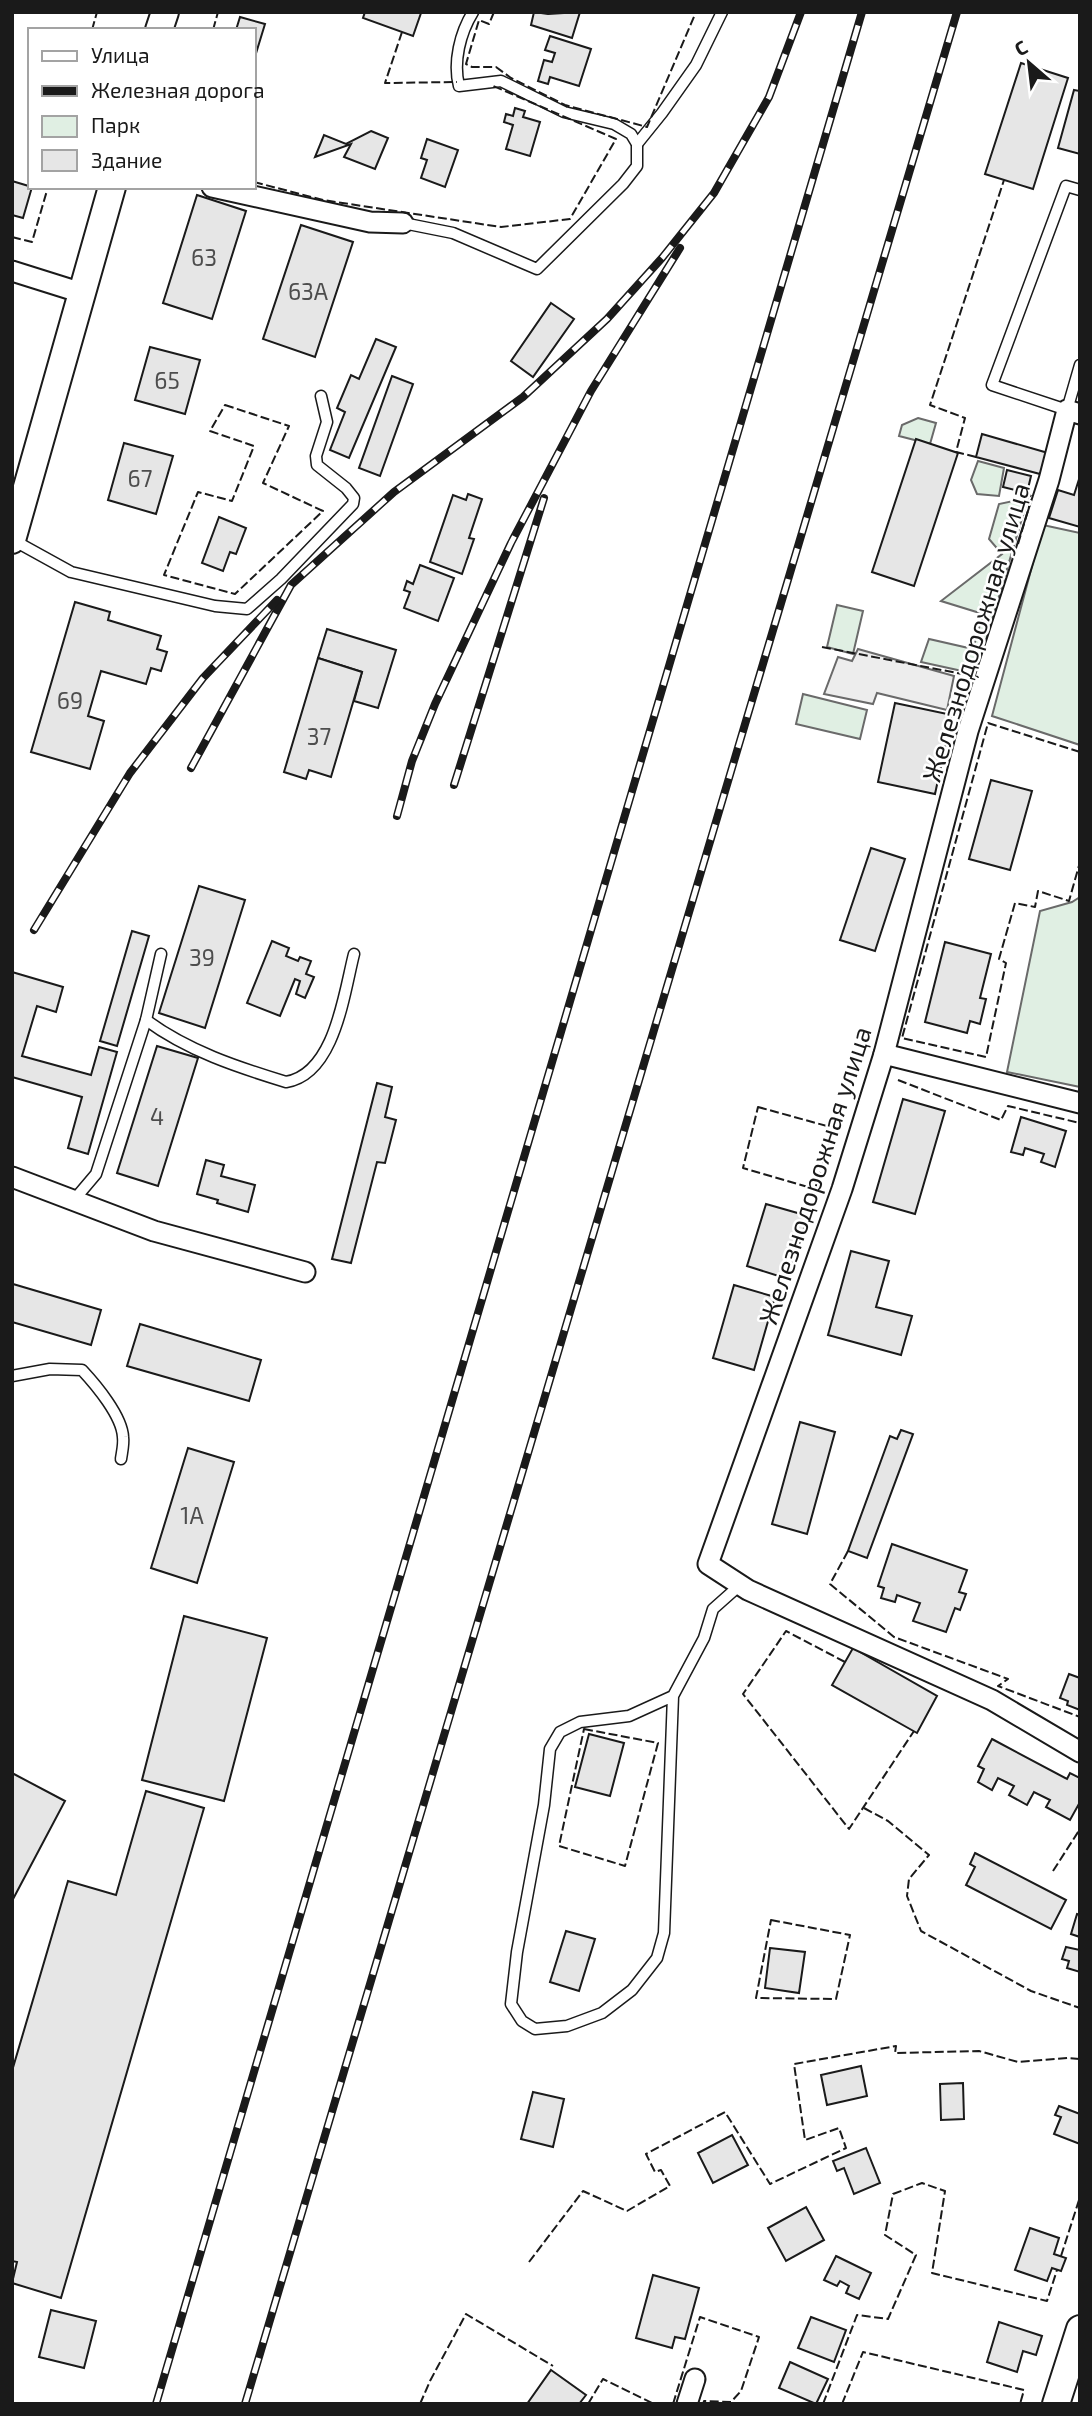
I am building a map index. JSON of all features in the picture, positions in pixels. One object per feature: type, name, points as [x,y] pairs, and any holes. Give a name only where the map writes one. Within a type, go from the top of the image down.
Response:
[{"type":"main road","points":[[12,540],[111,189]]},
{"type":"main road","points":[[1056,2404],[1080,2329]]},
{"type":"street","points":[[221,189],[370,222],[403,223]]},
{"type":"street","points":[[12,271],[82,293]]},
{"type":"street","name":"Железнодорожная улица","points":[[1073,412],[968,732],[884,1054],[842,1189],[708,1564],[740,1585],[992,1700],[1080,1752]]},
{"type":"street","points":[[884,1054],[1080,1102]]},
{"type":"street","points":[[12,1177],[154,1231],[305,1272]]},
{"type":"street","points":[[687,2404],[695,2379]]},
{"type":"lane","points":[[473,12],[465,25],[455,70],[459,86],[500,81],[564,112],[614,124],[631,134],[638,144]]},
{"type":"lane","points":[[403,223],[453,233],[537,269],[623,184],[637,166],[638,144],[696,65],[722,12]]},
{"type":"lane","points":[[1080,190],[1066,186],[992,385],[1073,412],[1080,365]]},
{"type":"lane","points":[[12,540],[71,572],[215,606],[247,609],[281,579],[354,504],[354,498],[346,488],[317,465],[316,456],[327,422],[321,396]]},
{"type":"lane","points":[[74,1200],[96,1174],[146,1020],[161,954]]},
{"type":"lane","points":[[146,1020],[164,1034],[213,1058],[286,1082],[298,1080],[320,1059],[330,1044],[354,954]]},
{"type":"lane","points":[[12,1376],[50,1369],[82,1370],[113,1410],[124,1434],[121,1459]]},
{"type":"lane","points":[[673,1696],[629,1716],[580,1722],[561,1732],[550,1749],[544,1805],[517,1952],[511,2004],[522,2021],[535,2029],[567,2026],[602,2014],[632,1990],[657,1958],[664,1933],[673,1696],[704,1638],[713,1609],[740,1585]]},
{"type":"green space","points":[[918,418],[936,423],[930,444],[899,436],[902,425]]},
{"type":"green space","points":[[978,461],[1004,468],[999,496],[977,494],[971,480]]},
{"type":"green space","points":[[1028,498],[976,674],[921,662],[929,639],[973,649],[983,614],[941,601],[1002,554],[989,539],[999,504]]},
{"type":"green space","points":[[1043,525],[1080,533],[1080,745],[992,716]]},
{"type":"green space","points":[[837,605],[863,611],[853,654],[827,647]]},
{"type":"green space","points":[[803,694],[867,710],[860,739],[796,724]]},
{"type":"green space","points":[[1080,897],[1080,1087],[1007,1072],[1040,911]]},
{"type":"shaded area","points":[[858,649],[954,676],[947,710],[877,693],[873,704],[824,694],[838,657],[852,661]]},
{"type":"building","points":[[365,12],[421,13],[413,36],[363,18]]},
{"type":"building","points":[[534,12],[580,12],[572,38],[531,25]]},
{"type":"building","points":[[240,17],[265,24],[256,53],[256,28],[237,28]]},
{"type":"building","points":[[550,36],[591,49],[579,86],[550,77],[548,84],[538,81],[544,60],[552,62],[555,53],[545,50]]},
{"type":"building","points":[[1021,63],[1068,78],[1033,189],[985,174]]},
{"type":"building","points":[[1074,90],[1080,91],[1080,154],[1058,148]]},
{"type":"building","points":[[515,108],[525,111],[523,117],[540,122],[530,156],[506,149],[513,125],[504,122],[506,114],[513,116]]},
{"type":"building","points":[[371,131],[388,138],[375,169],[344,157],[351,144],[315,157],[324,135],[346,144]]},
{"type":"building","points":[[427,139],[458,150],[445,187],[421,178],[427,160],[421,158]]},
{"type":"building","points":[[12,181],[31,189],[23,218],[12,215]]},
{"type":"building","points":[[197,195],[246,211],[212,319],[163,303]]},
{"type":"building","points":[[301,225],[353,242],[315,357],[263,339]]},
{"type":"building","points":[[551,303],[574,319],[533,377],[511,361]]},
{"type":"building","points":[[376,339],[396,347],[349,458],[330,450],[345,412],[337,408],[351,375],[359,379]]},
{"type":"building","points":[[150,347],[200,360],[185,414],[135,400]]},
{"type":"building","points":[[392,376],[413,384],[380,476],[359,468]]},
{"type":"building","points":[[982,434],[1048,453],[1040,474],[976,457]]},
{"type":"building","points":[[916,439],[958,453],[914,586],[872,572]]},
{"type":"building","points":[[124,443],[173,456],[156,514],[108,500]]},
{"type":"building","points":[[1007,470],[1031,476],[1027,493],[1003,487]]},
{"type":"building","points":[[1080,476],[1080,527],[1049,518],[1058,490],[1074,495]]},
{"type":"building","points":[[468,494],[482,499],[469,538],[474,539],[462,574],[430,562],[453,495],[466,500]]},
{"type":"building","points":[[219,517],[246,528],[236,554],[230,552],[223,571],[202,563]]},
{"type":"building","points":[[420,565],[454,578],[438,621],[404,608],[410,592],[404,590],[407,581],[413,584]]},
{"type":"building","points":[[75,602],[110,612],[108,620],[161,636],[157,649],[167,652],[161,671],[151,668],[146,684],[101,671],[88,716],[104,721],[90,769],[31,752]]},
{"type":"building","points":[[327,629],[396,650],[378,708],[354,701],[362,672],[318,658]]},
{"type":"building","points":[[318,658],[362,672],[331,777],[309,770],[306,779],[284,772]]},
{"type":"building","points":[[895,703],[952,715],[935,794],[878,782]]},
{"type":"building","points":[[991,780],[1032,791],[1010,870],[969,859]]},
{"type":"building","points":[[871,848],[905,859],[875,951],[840,940]]},
{"type":"building","points":[[199,886],[245,900],[205,1028],[159,1013]]},
{"type":"building","points":[[132,931],[149,936],[117,1046],[100,1041]]},
{"type":"building","points":[[272,941],[289,948],[286,956],[298,961],[300,957],[311,961],[306,974],[314,977],[305,998],[296,994],[300,981],[295,979],[280,1016],[247,1003]]},
{"type":"building","points":[[945,942],[991,954],[980,998],[986,999],[980,1024],[970,1021],[967,1033],[925,1022]]},
{"type":"building","points":[[12,972],[63,987],[56,1012],[37,1006],[22,1056],[91,1075],[99,1047],[117,1052],[88,1154],[68,1148],[82,1097],[12,1077]]},
{"type":"building","points":[[157,1046],[198,1058],[158,1186],[117,1173]]},
{"type":"building","points":[[377,1083],[392,1087],[385,1117],[396,1120],[385,1163],[377,1162],[351,1263],[332,1259]]},
{"type":"building","points":[[903,1099],[945,1111],[915,1214],[873,1202]]},
{"type":"building","points":[[1021,1117],[1066,1131],[1055,1167],[1041,1162],[1044,1154],[1025,1148],[1023,1155],[1011,1152]]},
{"type":"building","points":[[206,1160],[224,1165],[221,1176],[255,1185],[248,1212],[197,1194]]},
{"type":"building","points":[[766,1204],[808,1216],[788,1279],[747,1266]]},
{"type":"building","points":[[851,1251],[889,1261],[876,1307],[912,1316],[901,1355],[828,1335]]},
{"type":"building","points":[[13,1284],[101,1310],[91,1345],[12,1322]]},
{"type":"building","points":[[734,1285],[775,1297],[754,1370],[713,1358]]},
{"type":"building","points":[[140,1324],[261,1360],[249,1401],[127,1366]]},
{"type":"building","points":[[800,1422],[835,1432],[807,1534],[772,1524]]},
{"type":"building","points":[[901,1430],[913,1434],[867,1558],[848,1551],[890,1436],[897,1439]]},
{"type":"building","points":[[188,1448],[234,1462],[197,1583],[151,1568]]},
{"type":"building","points":[[892,1544],[967,1570],[959,1592],[966,1594],[960,1610],[955,1608],[946,1632],[913,1621],[920,1603],[897,1595],[895,1602],[881,1598],[884,1588],[878,1586]]},
{"type":"building","points":[[184,1616],[267,1638],[224,1801],[142,1780]]},
{"type":"building","points":[[853,1648],[937,1696],[917,1733],[832,1685]]},
{"type":"building","points":[[1069,1674],[1080,1678],[1080,1710],[1067,1705],[1068,1701],[1060,1698]]},
{"type":"building","points":[[589,1734],[624,1743],[610,1796],[575,1787]]},
{"type":"building","points":[[992,1739],[1067,1779],[1070,1773],[1080,1778],[1080,1802],[1070,1820],[1046,1807],[1050,1800],[1034,1792],[1027,1805],[1009,1795],[1014,1786],[998,1778],[992,1790],[978,1782],[984,1769],[978,1766]]},
{"type":"building","points":[[12,1773],[65,1801],[12,1901]]},
{"type":"building","points":[[146,1791],[204,1808],[61,2298],[12,2283],[17,2262],[12,2261],[12,2071],[68,1881],[116,1895]]},
{"type":"building","points":[[975,1853],[1066,1900],[1051,1929],[966,1885],[975,1867],[970,1864]]},
{"type":"building","points":[[1077,1914],[1080,1915],[1080,1937],[1071,1934]]},
{"type":"building","points":[[566,1931],[595,1939],[579,1991],[550,1982]]},
{"type":"building","points":[[1066,1947],[1080,1950],[1080,1972],[1067,1968],[1069,1961],[1062,1959]]},
{"type":"building","points":[[770,1948],[805,1952],[799,1993],[765,1988]]},
{"type":"building","points":[[861,2066],[867,2096],[827,2105],[821,2075]]},
{"type":"building","points":[[963,2083],[964,2119],[941,2120],[940,2084]]},
{"type":"building","points":[[533,2092],[564,2099],[553,2147],[521,2139]]},
{"type":"building","points":[[1059,2106],[1080,2114],[1080,2144],[1054,2134],[1061,2117],[1055,2115]]},
{"type":"building","points":[[732,2135],[748,2165],[713,2183],[698,2153]]},
{"type":"building","points":[[866,2148],[880,2183],[854,2194],[844,2168],[837,2171],[833,2161]]},
{"type":"building","points":[[806,2207],[824,2240],[786,2261],[768,2228]]},
{"type":"building","points":[[1030,2228],[1059,2238],[1054,2254],[1066,2258],[1061,2271],[1052,2268],[1047,2281],[1015,2270]]},
{"type":"building","points":[[836,2256],[871,2273],[859,2299],[846,2293],[849,2286],[840,2281],[837,2286],[824,2280]]},
{"type":"building","points":[[653,2275],[699,2288],[685,2339],[675,2337],[672,2348],[636,2338]]},
{"type":"building","points":[[51,2310],[96,2321],[84,2368],[39,2357]]},
{"type":"building","points":[[811,2317],[846,2330],[834,2362],[798,2348]]},
{"type":"building","points":[[999,2322],[1042,2336],[1036,2355],[1023,2351],[1017,2372],[987,2362]]},
{"type":"building","points":[[790,2362],[828,2379],[816,2404],[779,2388]]},
{"type":"building","points":[[551,2370],[586,2395],[579,2404],[527,2404]]},
{"type":"railway","points":[[191,768],[291,585],[394,492],[523,397],[607,319],[662,258],[714,193],[769,97],[801,12]]},
{"type":"railway","points":[[156,2404],[862,12]]},
{"type":"railway","points":[[245,2404],[957,12]]},
{"type":"railway","points":[[397,816],[412,761],[435,704],[511,543],[591,391],[680,248]]},
{"type":"railway","points":[[454,785],[544,498]]},
{"type":"railway","points":[[34,930],[130,773],[203,678],[277,600]]},
{"type":"fence","points":[[93,28],[97,12]]},
{"type":"fence","points":[[214,28],[218,12]]},
{"type":"fence","points":[[494,12],[489,24],[479,20],[466,64],[472,67],[496,67],[511,78],[565,105],[647,127],[696,12]]},
{"type":"fence","points":[[402,32],[385,83],[457,82]]},
{"type":"fence","points":[[256,183],[323,200],[501,227],[570,219],[616,139],[491,85]]},
{"type":"fence","points":[[976,457],[956,452],[965,418],[930,405],[1004,180]]},
{"type":"fence","points":[[12,237],[32,242],[47,189]]},
{"type":"fence","points":[[225,405],[289,426],[263,483],[323,511],[235,594],[164,575],[198,492],[232,501],[254,446],[210,431],[225,405]]},
{"type":"fence","points":[[1018,544],[1032,497],[1027,493]]},
{"type":"fence","points":[[822,647],[978,675]]},
{"type":"fence","points":[[1080,752],[988,723],[902,1038],[986,1057],[1006,963],[999,959],[1015,903],[1035,907],[1038,891],[1069,901],[1080,862]]},
{"type":"fence","points":[[898,1080],[1001,1120],[1008,1106],[1080,1123]]},
{"type":"fence","points":[[758,1107],[834,1128],[815,1189],[743,1168],[758,1107]]},
{"type":"fence","points":[[848,1551],[830,1584],[894,1637],[1008,1679],[998,1686],[1080,1717]]},
{"type":"fence","points":[[845,1662],[786,1631],[743,1694],[849,1829],[914,1731]]},
{"type":"fence","points":[[584,1729],[658,1743],[625,1866],[559,1846],[584,1729]]},
{"type":"fence","points":[[864,1808],[888,1821],[929,1855],[909,1879],[907,1896],[921,1931],[1031,1991],[1080,2008]]},
{"type":"fence","points":[[1053,1871],[1080,1829]]},
{"type":"fence","points":[[771,1920],[850,1935],[836,1999],[756,1998],[771,1920]]},
{"type":"fence","points":[[529,2262],[583,2191],[627,2211],[670,2186],[661,2170],[655,2172],[646,2154],[725,2112],[770,2184],[846,2148],[839,2128],[805,2140],[794,2064],[896,2046],[895,2053],[979,2051],[1018,2062],[1080,2059]]},
{"type":"fence","points":[[823,2404],[857,2315],[888,2319],[916,2255],[885,2235],[893,2194],[922,2183],[945,2191],[932,2273],[1047,2301],[1057,2270]]},
{"type":"fence","points":[[1061,2256],[1080,2197]]},
{"type":"fence","points":[[420,2404],[466,2314],[553,2366]]},
{"type":"fence","points":[[673,2404],[700,2317],[759,2337],[741,2391],[731,2402],[704,2401],[703,2404]]},
{"type":"fence","points":[[842,2404],[863,2352],[1024,2390],[1020,2404]]},
{"type":"fence","points":[[588,2404],[603,2379],[654,2404]]}]
